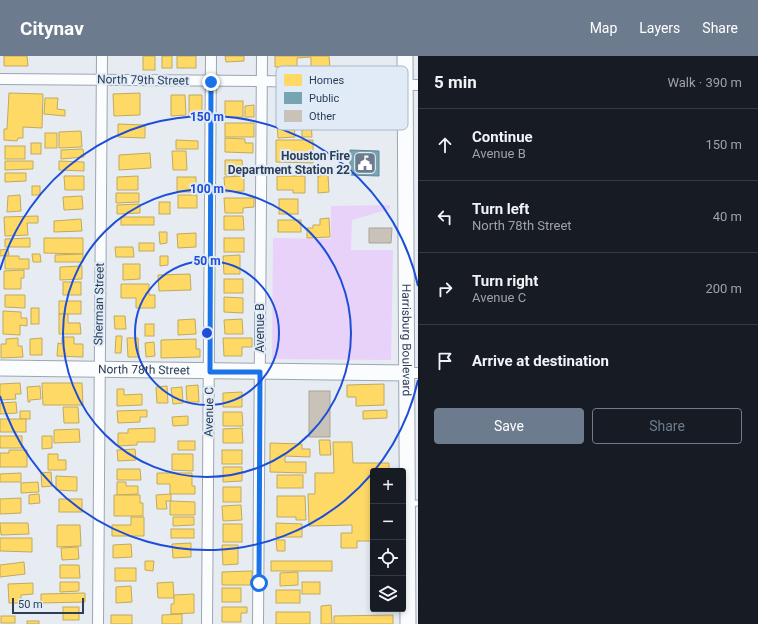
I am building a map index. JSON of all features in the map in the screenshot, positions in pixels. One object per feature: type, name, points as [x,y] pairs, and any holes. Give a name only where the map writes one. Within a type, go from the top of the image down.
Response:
[{"type":"main road","name":"Harrisburg Boulevard","points":[[405,56],[407,66]]},
{"type":"main road","name":"Harrisburg Boulevard","points":[[408,68],[412,85],[413,373],[410,400],[410,466],[413,503],[408,624]]},
{"type":"main road","name":"North 78th Street","points":[[0,368],[210,372],[413,373]]},
{"type":"street","name":"Sherman Street","points":[[98,624],[102,56]]},
{"type":"street","name":"Avenue C","points":[[207,624],[212,56]]},
{"type":"street","name":"Avenue B","points":[[258,624],[262,56]]},
{"type":"street","name":"North 79th Street","points":[[0,79],[276,81]]},
{"type":"shaded area","points":[[390,205],[390,209],[352,220],[351,250],[393,250],[391,360],[272,359],[273,238],[331,239],[331,206]]},
{"type":"building: Homes","points":[[4,56],[27,56],[28,66],[4,66]]},
{"type":"building: Homes","points":[[143,56],[155,56],[155,70],[143,70]]},
{"type":"building: Homes","points":[[162,56],[172,56],[172,68],[162,68]]},
{"type":"building: Homes","points":[[177,56],[196,56],[196,68],[177,68]]},
{"type":"building: Homes","points":[[225,56],[244,56],[244,61],[226,62]]},
{"type":"building: Homes","points":[[275,56],[329,56],[330,66],[311,66],[311,57],[297,58],[297,66],[275,67]]},
{"type":"building: Homes","points":[[9,93],[43,94],[42,128],[23,127],[23,138],[18,138],[17,141],[4,140],[4,129],[7,129]]},
{"type":"building: Homes","points":[[140,93],[140,115],[114,116],[113,94]]},
{"type":"building: Homes","points":[[171,95],[185,95],[186,115],[171,116]]},
{"type":"building: Homes","points":[[189,95],[202,95],[202,115],[189,116]]},
{"type":"building: Homes","points":[[45,98],[58,98],[57,109],[65,110],[65,116],[44,114]]},
{"type":"building: Homes","points":[[225,101],[243,101],[243,117],[225,117]]},
{"type":"building: Homes","points":[[254,105],[254,117],[245,117],[245,106]]},
{"type":"building: Homes","points":[[225,123],[254,123],[254,137],[225,137]]},
{"type":"building: Homes","points":[[118,124],[145,125],[145,138],[118,137]]},
{"type":"building: Homes","points":[[277,130],[294,130],[295,137],[278,138]]},
{"type":"building: Homes","points":[[302,130],[312,130],[312,137],[302,137]]},
{"type":"building: Homes","points":[[81,131],[82,147],[59,148],[59,132]]},
{"type":"building: Homes","points":[[45,133],[57,133],[57,148],[45,148]]},
{"type":"building: Homes","points":[[225,138],[245,139],[245,143],[253,143],[253,153],[225,152]]},
{"type":"building: Homes","points":[[176,140],[198,141],[198,149],[176,149]]},
{"type":"building: Homes","points":[[276,140],[313,140],[313,163],[276,162]]},
{"type":"building: Homes","points":[[31,143],[41,143],[41,154],[31,154]]},
{"type":"building: Homes","points":[[5,146],[25,146],[25,159],[5,159]]},
{"type":"building: Homes","points":[[83,149],[84,157],[61,159],[61,150]]},
{"type":"building: Homes","points":[[172,151],[186,151],[187,170],[173,170]]},
{"type":"building: Homes","points":[[150,153],[151,168],[119,170],[119,155]]},
{"type":"building: Homes","points":[[225,160],[242,160],[243,175],[225,175]]},
{"type":"building: Homes","points":[[5,161],[33,161],[33,169],[5,170]]},
{"type":"building: Homes","points":[[59,161],[84,162],[84,171],[59,170]]},
{"type":"building: Homes","points":[[5,173],[26,173],[26,181],[5,182]]},
{"type":"building: Homes","points":[[328,175],[329,192],[318,193],[318,176]]},
{"type":"building: Homes","points":[[64,176],[84,176],[84,190],[65,190]]},
{"type":"building: Homes","points":[[138,176],[138,190],[117,190],[117,177]]},
{"type":"building: Homes","points":[[244,176],[244,191],[225,192],[224,177]]},
{"type":"building: Homes","points":[[277,176],[305,176],[305,193],[293,193],[293,190],[277,190]]},
{"type":"building: Homes","points":[[177,177],[196,177],[196,192],[177,192]]},
{"type":"building: Homes","points":[[32,186],[40,186],[40,195],[32,195]]},
{"type":"building: Homes","points":[[116,193],[139,193],[139,202],[116,203]]},
{"type":"building: Homes","points":[[20,195],[21,211],[7,212],[8,196]]},
{"type":"building: Homes","points":[[178,195],[197,195],[197,208],[178,208]]},
{"type":"building: Homes","points":[[82,196],[83,209],[64,210],[63,197]]},
{"type":"building: Homes","points":[[224,198],[254,198],[254,207],[243,208],[243,213],[225,213]]},
{"type":"building: Homes","points":[[279,199],[298,199],[298,214],[279,214]]},
{"type":"building: Homes","points":[[159,202],[170,202],[170,214],[159,214]]},
{"type":"building: Homes","points":[[140,204],[140,213],[117,214],[117,205]]},
{"type":"building: Homes","points":[[38,216],[38,223],[27,223],[28,235],[5,236],[4,217]]},
{"type":"building: Homes","points":[[224,216],[243,216],[244,230],[224,230]]},
{"type":"building: Homes","points":[[121,217],[154,217],[154,225],[121,225]]},
{"type":"building: Homes","points":[[329,218],[330,237],[307,238],[307,228],[313,228],[313,225],[320,225],[320,219]]},
{"type":"building: Homes","points":[[81,219],[82,231],[54,232],[54,221]]},
{"type":"building: Homes","points":[[278,220],[301,220],[301,232],[278,232]]},
{"type":"building: Homes","points":[[159,232],[167,232],[167,243],[160,244]]},
{"type":"building: Homes","points":[[196,233],[196,247],[178,248],[177,234]]},
{"type":"building: Homes","points":[[30,238],[30,247],[5,247],[5,239]]},
{"type":"building: Homes","points":[[44,238],[83,238],[83,254],[44,253]]},
{"type":"building: Homes","points":[[224,238],[244,238],[244,252],[224,252]]},
{"type":"building: Homes","points":[[139,243],[154,243],[154,251],[139,251]]},
{"type":"building: Homes","points":[[115,247],[133,247],[134,257],[116,257]]},
{"type":"building: Homes","points":[[8,249],[9,255],[0,256],[0,250]]},
{"type":"building: Homes","points":[[32,254],[40,254],[41,262],[33,262]]},
{"type":"building: Homes","points":[[83,254],[83,262],[55,262],[55,255]]},
{"type":"building: Homes","points":[[240,255],[240,274],[224,274],[223,256]]},
{"type":"building: Homes","points":[[5,256],[19,256],[19,259],[29,259],[29,269],[5,269]]},
{"type":"building: Homes","points":[[160,256],[168,256],[168,265],[160,266]]},
{"type":"building: Homes","points":[[123,264],[140,264],[140,279],[123,280]]},
{"type":"building: Homes","points":[[82,266],[82,279],[60,280],[60,267]]},
{"type":"building: Homes","points":[[24,270],[24,278],[21,278],[21,289],[4,289],[4,271]]},
{"type":"building: Homes","points":[[190,274],[191,290],[159,291],[158,275]]},
{"type":"building: Homes","points":[[224,279],[243,279],[243,293],[224,293]]},
{"type":"building: Homes","points":[[63,282],[81,282],[81,295],[63,295]]},
{"type":"building: Homes","points":[[121,284],[149,284],[149,295],[155,295],[155,308],[136,308],[136,298],[121,298]]},
{"type":"building: Homes","points":[[5,295],[25,295],[25,308],[5,307]]},
{"type":"building: Homes","points":[[224,297],[243,298],[243,313],[224,312]]},
{"type":"building: Homes","points":[[59,301],[81,301],[81,314],[59,314]]},
{"type":"building: Homes","points":[[31,308],[39,308],[39,324],[31,324]]},
{"type":"building: Homes","points":[[3,311],[21,312],[21,318],[27,318],[27,326],[20,325],[20,335],[3,334]]},
{"type":"building: Homes","points":[[59,314],[68,314],[68,323],[80,323],[81,334],[59,334]]},
{"type":"building: Homes","points":[[114,316],[125,316],[126,329],[115,329]]},
{"type":"building: Homes","points":[[195,319],[196,334],[178,335],[178,320]]},
{"type":"building: Homes","points":[[242,319],[243,334],[225,334],[224,320]]},
{"type":"building: Homes","points":[[145,324],[154,324],[154,336],[145,336]]},
{"type":"building: Homes","points":[[116,336],[122,336],[121,353],[115,353]]},
{"type":"building: Homes","points":[[62,337],[74,337],[74,344],[83,344],[83,357],[57,356],[58,343],[62,344]]},
{"type":"building: Homes","points":[[18,338],[18,346],[22,346],[23,357],[1,358],[1,344],[6,344],[6,339]]},
{"type":"building: Homes","points":[[42,338],[42,355],[30,355],[30,339]]},
{"type":"building: Homes","points":[[127,338],[138,338],[139,357],[128,357]]},
{"type":"building: Homes","points":[[223,338],[252,338],[252,347],[242,347],[242,356],[224,356]]},
{"type":"building: Homes","points":[[196,339],[196,349],[200,349],[200,357],[161,358],[161,340]]},
{"type":"building: Homes","points":[[154,342],[155,356],[146,357],[145,343]]},
{"type":"building: Homes","points":[[20,383],[21,394],[15,394],[16,399],[0,400],[0,384]]},
{"type":"building: Homes","points":[[42,383],[82,383],[83,405],[43,405]]},
{"type":"building: Homes","points":[[384,384],[384,405],[356,406],[356,397],[347,397],[347,385]]},
{"type":"building: Homes","points":[[198,385],[199,402],[187,402],[186,386]]},
{"type":"building: Homes","points":[[40,386],[41,399],[30,400],[30,402],[28,402],[27,387]]},
{"type":"building: Homes","points":[[167,386],[168,403],[157,403],[156,387]]},
{"type":"building: Homes","points":[[182,387],[183,403],[173,404],[171,388]]},
{"type":"building: Homes","points":[[117,389],[124,389],[124,395],[142,394],[142,405],[117,406]]},
{"type":"building: Homes","points":[[242,392],[242,407],[223,407],[223,393]]},
{"type":"building: Homes","points":[[16,402],[17,413],[0,414],[0,403]]},
{"type":"building: Homes","points":[[63,407],[78,407],[79,423],[64,423]]},
{"type":"building: Homes","points":[[147,410],[147,417],[140,417],[140,422],[118,423],[117,411]]},
{"type":"building: Homes","points":[[387,410],[387,418],[363,419],[363,411]]},
{"type":"building: Homes","points":[[20,411],[30,411],[30,419],[20,419]]},
{"type":"building: Homes","points":[[223,412],[242,412],[243,426],[223,426]]},
{"type":"building: Homes","points":[[188,416],[188,425],[173,426],[172,417]]},
{"type":"building: Homes","points":[[0,419],[26,419],[26,432],[0,432]]},
{"type":"building: Homes","points":[[155,428],[155,442],[137,442],[137,445],[118,446],[118,433],[128,433],[128,429]]},
{"type":"building: Homes","points":[[242,428],[243,443],[223,443],[223,429]]},
{"type":"building: Homes","points":[[79,429],[80,442],[54,443],[54,430]]},
{"type":"building: Homes","points":[[0,436],[22,436],[22,448],[0,448]]},
{"type":"building: Homes","points":[[42,436],[52,436],[52,448],[42,449]]},
{"type":"building: Homes","points":[[319,440],[330,440],[331,455],[320,455]]},
{"type":"building: Homes","points":[[178,441],[195,441],[195,450],[178,450]]},
{"type":"building: Homes","points":[[333,442],[352,442],[353,463],[389,463],[389,468],[370,468],[370,541],[357,541],[357,548],[341,548],[341,533],[352,533],[352,525],[309,526],[308,494],[315,494],[315,473],[334,473]]},
{"type":"building: Homes","points":[[270,443],[302,444],[302,449],[310,449],[310,457],[285,456],[285,462],[306,462],[306,473],[270,472]]},
{"type":"building: Homes","points":[[135,449],[136,460],[118,461],[117,450]]},
{"type":"building: Homes","points":[[9,450],[27,450],[27,467],[0,467],[0,453],[9,453]]},
{"type":"building: Homes","points":[[222,450],[242,450],[242,464],[222,464]]},
{"type":"building: Homes","points":[[48,454],[58,454],[58,460],[66,460],[66,470],[48,470]]},
{"type":"building: Homes","points":[[172,454],[193,454],[193,471],[172,470]]},
{"type":"building: Homes","points":[[223,467],[242,467],[242,481],[223,482]]},
{"type":"building: Homes","points":[[117,469],[140,469],[141,480],[117,480]]},
{"type":"building: Homes","points":[[51,472],[52,486],[42,487],[41,473]]},
{"type":"building: Homes","points":[[21,473],[21,482],[0,482],[0,474]]},
{"type":"building: Homes","points":[[157,473],[192,473],[192,486],[195,486],[195,494],[170,494],[170,484],[157,484]]},
{"type":"building: Homes","points":[[277,475],[303,475],[303,488],[277,488]]},
{"type":"building: Homes","points":[[56,476],[77,477],[77,491],[56,490]]},
{"type":"building: Homes","points":[[38,482],[39,492],[21,493],[21,483]]},
{"type":"building: Homes","points":[[117,482],[126,482],[126,486],[138,486],[138,494],[117,495]]},
{"type":"building: Homes","points":[[223,487],[241,487],[241,502],[223,502]]},
{"type":"building: Homes","points":[[39,494],[40,503],[29,504],[29,495]]},
{"type":"building: Homes","points":[[171,494],[171,501],[166,501],[167,509],[157,509],[156,495]]},
{"type":"building: Homes","points":[[114,495],[140,495],[140,503],[143,503],[143,516],[114,516]]},
{"type":"building: Homes","points":[[277,496],[305,496],[306,520],[296,520],[296,517],[277,517]]},
{"type":"building: Homes","points":[[21,498],[21,513],[0,514],[0,499]]},
{"type":"building: Homes","points":[[59,499],[82,499],[82,512],[59,512]]},
{"type":"building: Homes","points":[[170,501],[195,502],[195,515],[170,515]]},
{"type":"building: Homes","points":[[241,505],[242,520],[223,521],[222,506]]},
{"type":"building: Homes","points":[[131,517],[144,517],[144,536],[112,536],[112,525],[131,525]]},
{"type":"building: Homes","points":[[173,517],[194,517],[194,525],[173,526]]},
{"type":"building: Homes","points":[[0,523],[28,523],[29,534],[1,535]]},
{"type":"building: Homes","points":[[276,523],[302,524],[302,537],[276,537]]},
{"type":"building: Homes","points":[[223,524],[242,524],[242,542],[223,542]]},
{"type":"building: Homes","points":[[57,525],[80,525],[81,546],[57,547]]},
{"type":"building: Homes","points":[[171,529],[194,529],[194,538],[171,538]]},
{"type":"building: Homes","points":[[0,538],[32,538],[32,552],[0,551]]},
{"type":"building: Homes","points":[[276,540],[285,540],[285,551],[277,551]]},
{"type":"building: Homes","points":[[191,543],[191,557],[173,558],[172,544]]},
{"type":"building: Homes","points":[[131,544],[132,557],[113,558],[113,545]]},
{"type":"building: Homes","points":[[222,545],[238,545],[238,564],[223,565]]},
{"type":"building: Homes","points":[[78,547],[79,559],[62,560],[61,548]]},
{"type":"building: Homes","points":[[145,561],[154,561],[153,571],[145,570]]},
{"type":"building: Homes","points":[[271,561],[332,561],[332,571],[271,571]]},
{"type":"building: Homes","points":[[24,562],[25,574],[0,577],[0,565]]},
{"type":"building: Homes","points":[[60,565],[79,565],[80,578],[60,578]]},
{"type":"building: Homes","points":[[115,568],[136,568],[136,581],[115,581]]},
{"type":"building: Homes","points":[[252,571],[252,585],[222,585],[222,572]]},
{"type":"building: Homes","points":[[298,572],[298,585],[280,586],[280,573]]},
{"type":"building: Homes","points":[[60,582],[79,582],[79,591],[60,592]]},
{"type":"building: Homes","points":[[173,582],[174,598],[158,598],[157,583]]},
{"type":"building: Homes","points":[[302,582],[320,582],[320,594],[302,594]]},
{"type":"building: Homes","points":[[33,583],[33,594],[21,595],[21,603],[9,603],[8,584]]},
{"type":"building: Homes","points":[[131,586],[132,602],[116,603],[116,587]]},
{"type":"building: Homes","points":[[222,588],[241,588],[241,602],[222,602]]},
{"type":"building: Homes","points":[[276,590],[300,590],[300,603],[276,603]]},
{"type":"building: Homes","points":[[85,593],[85,602],[41,603],[41,594]]},
{"type":"building: Homes","points":[[194,594],[194,613],[171,614],[171,604],[174,604],[174,595]]},
{"type":"building: Homes","points":[[331,605],[332,624],[321,624],[321,606]]},
{"type":"building: Homes","points":[[63,607],[79,607],[79,620],[63,620]]},
{"type":"building: Homes","points":[[222,607],[247,607],[247,613],[241,613],[241,622],[222,622]]},
{"type":"building: Homes","points":[[276,612],[310,612],[310,624],[276,624]]},
{"type":"building: Homes","points":[[182,614],[182,624],[162,624],[162,615]]},
{"type":"building: Homes","points":[[111,615],[132,615],[132,624],[111,624]]},
{"type":"building: Homes","points":[[393,615],[393,624],[334,624],[334,616]]},
{"type":"building: Homes","points":[[1,616],[15,616],[15,623],[1,623]]},
{"type":"building: Homes","points":[[27,621],[39,621],[39,624],[27,624]]},
{"type":"building: Public","name":"Houston Fire Department Station 22","points":[[350,150],[379,151],[379,176],[350,175]]},
{"type":"building: Other","points":[[369,228],[392,228],[391,243],[369,243]]},
{"type":"building: Other","points":[[309,391],[330,391],[330,437],[309,437]]},
{"type":"place","name":"Houston Fire Department Station 22","points":[[365,163]]},
{"type":"route","points":[[211,82],[210,372],[260,372],[259,583]]}]
